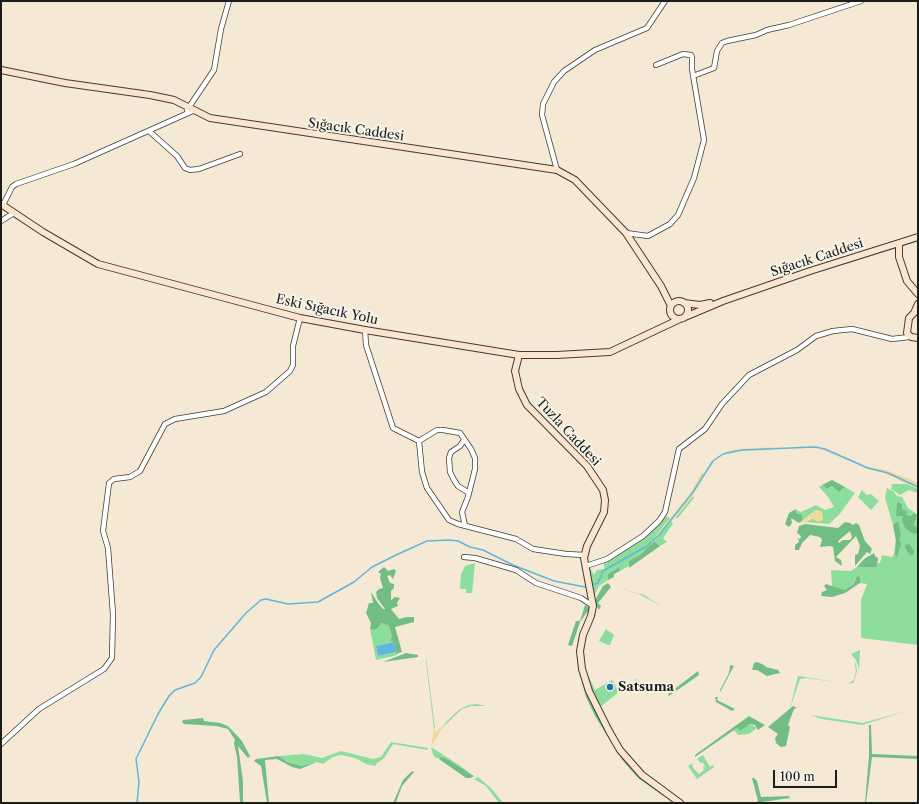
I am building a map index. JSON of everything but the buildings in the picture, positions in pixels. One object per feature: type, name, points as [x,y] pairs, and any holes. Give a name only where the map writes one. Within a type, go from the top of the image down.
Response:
[{"type":"main road","name":"Sığacık Caddesi","points":[[1,70],[65,83],[150,95],[174,100],[210,118],[557,170],[575,180],[626,233],[661,286]]},
{"type":"main road","name":"Eski Sığacık Yolu","points":[[2,205],[43,232],[98,264],[300,318],[519,355],[610,352],[664,326],[723,301]]},
{"type":"main road","name":"Sığacık Caddesi","points":[[723,301],[810,271],[918,237]]},
{"type":"main road","points":[[899,243],[899,257],[907,281],[918,294]]},
{"type":"main road","points":[[661,286],[674,318],[682,318],[688,311],[681,302]]},
{"type":"main road","points":[[661,286],[672,298],[681,302],[700,305],[723,301]]},
{"type":"main road","points":[[664,326],[670,309],[681,302]]},
{"type":"main road","points":[[918,304],[914,313],[909,318],[907,333],[909,337],[918,338]]},
{"type":"main road","name":"Tuzla Caddesi","points":[[519,355],[515,372],[518,388],[527,405],[587,466],[603,490],[605,500],[604,512],[587,546],[585,555],[586,573],[593,606]]},
{"type":"main road","points":[[593,606],[591,616],[583,635],[580,651],[582,669],[589,691],[620,750],[642,775],[680,803]]},
{"type":"street","points":[[2,205],[12,187],[16,184],[74,164],[149,131],[192,109],[214,70],[221,29],[229,1]]},
{"type":"street","points":[[557,170],[542,115],[543,104],[554,82],[564,71],[595,50],[647,28],[664,1]]},
{"type":"street","points":[[693,76],[714,68],[717,51],[722,43],[726,41],[756,35],[767,30],[790,25],[861,1]]},
{"type":"street","points":[[626,233],[648,236],[670,224],[685,203],[694,178],[704,140],[691,55],[678,55],[656,65]]},
{"type":"street","points":[[149,131],[177,156],[185,168],[190,170],[199,169],[240,154]]},
{"type":"street","points":[[1,221],[14,213]]},
{"type":"street","points":[[1,744],[39,709],[104,669],[112,658],[113,614],[108,548],[103,531],[109,483],[114,479],[130,477],[140,471],[165,424],[175,419],[224,411],[266,392],[290,371],[293,365],[293,346],[300,318]]},
{"type":"street","points":[[586,566],[607,559],[643,536],[659,520],[665,512],[679,449],[705,429],[722,404],[749,375],[797,350],[816,336],[833,331],[852,329],[892,339],[909,337]]},
{"type":"street","points":[[365,330],[366,345],[393,428],[419,441]]},
{"type":"street","points":[[419,441],[437,430],[460,433],[475,458],[475,469],[469,493],[462,512],[465,526]]},
{"type":"street","points":[[464,440],[460,446],[451,452],[449,458],[450,472],[458,486],[469,493]]},
{"type":"street","points":[[419,441],[422,472],[427,488],[449,520],[465,526],[516,539],[532,549],[585,555]]},
{"type":"street","points":[[464,557],[475,558],[516,570],[536,583],[581,598],[593,606]]},
{"type":"green space","points":[[832,480],[845,487],[839,492],[832,486],[827,489],[822,485]]},
{"type":"green space","points":[[892,484],[907,484],[918,489],[918,493],[909,490],[900,495],[891,489]]},
{"type":"green space","points":[[822,485],[827,489],[832,486],[839,492],[845,487],[855,493],[839,515],[829,524],[806,522],[813,518],[816,510],[803,520],[801,515],[797,514],[797,510],[801,512],[816,505],[825,510],[834,507],[819,487]]},
{"type":"green space","points":[[887,488],[893,491],[897,496],[902,497],[908,508],[918,515],[918,645],[861,638],[861,600],[867,584],[860,583],[860,577],[855,579],[853,585],[844,590],[840,590],[832,586],[831,570],[851,571],[857,567],[877,567],[878,563],[880,563],[882,555],[892,557],[894,554],[898,522],[893,525],[885,498]]},
{"type":"green space","points":[[862,490],[867,495],[871,494],[879,501],[871,510],[858,497]]},
{"type":"green space","points":[[693,496],[694,498],[677,519],[676,517]]},
{"type":"green space","points":[[899,502],[902,505],[902,509],[907,512],[906,515],[911,516],[914,513],[917,515],[913,526],[918,527],[918,534],[912,533],[905,528],[902,520],[903,516],[896,516],[897,503]]},
{"type":"green space","points":[[796,509],[797,514],[801,514],[803,520],[799,523],[791,518],[792,523],[789,527],[785,524],[789,513]]},
{"type":"green space","points":[[666,516],[670,518],[650,546],[641,554],[629,561],[629,566],[620,571],[619,567],[608,574],[608,580],[599,586],[593,598],[587,573],[590,568],[594,575],[597,570],[604,569],[604,562],[641,540]]},
{"type":"green space","points":[[671,521],[673,524],[663,538],[667,542],[660,546],[654,541]]},
{"type":"green space","points":[[898,521],[901,535],[899,540],[901,543],[897,558],[895,554],[896,541],[893,525]]},
{"type":"green space","points":[[845,522],[853,525],[856,523],[859,525],[865,541],[872,549],[870,554],[867,552],[855,566],[855,555],[858,554],[860,546],[856,536],[836,557],[841,560],[842,566],[835,561],[833,547],[820,547],[822,540],[820,537],[810,535],[802,543],[799,550],[795,550],[795,545],[799,542],[798,538],[800,539],[801,536],[797,533],[799,526],[805,524],[838,528]],"holes":[[[850,531],[852,537],[850,540],[843,540],[839,543],[838,541]]]},
{"type":"green space","points":[[654,541],[660,546],[629,568],[629,561],[641,554]]},
{"type":"green space","points":[[909,544],[914,551],[913,555],[910,555],[905,548],[905,545]]},
{"type":"green space","points":[[874,553],[878,558],[877,567],[857,567],[864,559]]},
{"type":"green space","points":[[475,563],[472,593],[466,593],[466,589],[460,589],[461,574],[465,566]]},
{"type":"green space","points":[[384,567],[388,571],[394,569],[396,571],[393,579],[390,575],[387,576],[390,583],[394,584],[394,588],[391,591],[391,600],[395,597],[400,598],[397,603],[398,606],[391,609],[399,619],[414,617],[414,622],[395,627],[402,652],[396,654],[394,642],[391,641],[392,636],[389,626],[381,623],[378,628],[374,630],[370,629],[371,623],[366,613],[369,603],[373,603],[371,592],[378,603],[383,609],[385,609],[377,598],[376,592],[383,588],[380,578],[381,574],[378,572]]},
{"type":"green space","points":[[619,567],[620,571],[608,580],[608,574]]},
{"type":"green space","points":[[857,576],[860,577],[860,583],[845,593],[832,597],[821,596],[822,592],[827,590],[824,586],[826,584],[844,590],[853,585]]},
{"type":"green space","points":[[608,583],[611,587],[598,603],[601,606],[599,610],[594,602],[603,586]]},
{"type":"green space","points":[[612,586],[644,595],[663,607],[639,594]]},
{"type":"green space","points":[[585,605],[591,609],[591,614],[587,612],[580,622],[572,646],[568,645],[576,621],[580,621]]},
{"type":"green space","points":[[381,623],[389,626],[394,642],[376,646],[378,656],[396,652],[397,655],[376,660],[370,629],[374,630],[378,628]]},
{"type":"green space","points":[[606,629],[614,635],[610,645],[599,641]]},
{"type":"green space","points":[[860,650],[859,669],[856,660],[851,654]]},
{"type":"green space","points":[[406,653],[418,655],[418,657],[383,662]]},
{"type":"green space","points":[[426,656],[435,728],[434,729],[426,661]]},
{"type":"green space","points":[[854,659],[857,671],[854,682],[848,684],[854,680],[856,671]]},
{"type":"green space","points":[[578,662],[590,698],[605,730],[622,757],[640,778],[678,803],[674,803],[639,779],[623,761],[595,716],[586,697],[579,672]]},
{"type":"green space","points":[[757,662],[766,667],[778,670],[780,673],[767,676],[757,670],[752,670],[754,663]]},
{"type":"green space","points":[[730,665],[734,666],[720,692],[729,673]]},
{"type":"green space","points":[[698,671],[699,675],[669,696],[668,694]]},
{"type":"green space","points":[[798,676],[841,683],[806,678],[800,679],[790,709]]},
{"type":"green space","points":[[589,677],[595,690],[612,680],[617,688],[621,685],[624,688],[599,708],[587,678]]},
{"type":"green space","points":[[637,679],[646,689],[640,693],[638,692],[640,691],[636,682],[634,681]]},
{"type":"green space","points":[[715,697],[718,697],[717,700],[735,709],[732,711],[716,702]]},
{"type":"green space","points":[[477,704],[486,706],[471,706],[462,709],[443,727],[446,722],[460,709],[469,705]]},
{"type":"green space","points":[[793,706],[797,708],[794,709],[788,725],[790,727],[786,746],[781,747],[776,743],[775,738],[778,734],[768,727]]},
{"type":"green space","points":[[906,711],[862,725],[822,719],[810,715],[863,723]]},
{"type":"green space","points":[[749,716],[765,725],[758,730],[755,725],[750,724],[740,731],[737,728],[695,757],[695,755]]},
{"type":"green space","points":[[203,718],[204,721],[220,723],[228,726],[242,741],[250,756],[248,758],[238,746],[243,781],[243,803],[240,803],[237,757],[234,743],[235,740],[228,729],[216,726],[184,724],[182,722],[183,720]]},
{"type":"green space","points":[[750,724],[757,728],[749,734],[738,735],[734,730],[737,728],[740,731]]},
{"type":"green space","points":[[869,725],[871,725],[872,754],[918,756],[918,759],[872,757],[865,803],[869,755]]},
{"type":"green space","points":[[391,742],[428,748],[427,750],[393,744],[384,758],[376,764],[376,766],[366,764],[355,758],[341,755],[333,757],[323,764],[317,762],[302,766],[287,762],[279,756],[304,754],[322,758],[341,751],[373,759],[381,757]]},
{"type":"green space","points":[[431,747],[469,772],[458,768],[445,758],[436,758],[433,755]]},
{"type":"green space","points":[[703,755],[710,767],[713,765],[714,767],[697,779],[688,766],[692,763],[693,768],[699,774],[704,770],[704,766],[706,768],[703,763],[697,759]]},
{"type":"green space","points":[[279,756],[287,762],[302,766],[317,762],[300,769],[292,767],[277,759],[265,760],[269,803],[267,803],[261,766],[254,761],[256,759]]},
{"type":"green space","points":[[440,757],[445,758],[474,776],[471,778],[466,778],[439,759]]},
{"type":"green space","points":[[412,771],[414,772],[402,786],[396,802],[393,803],[403,780]]},
{"type":"green space","points":[[478,777],[492,789],[503,803],[499,803],[486,786],[474,779]]},
{"type":"green space","points":[[752,778],[757,781],[761,797],[789,796],[790,798],[755,803],[758,801]]},
{"type":"sand","points":[[799,446],[820,447],[864,466],[886,470],[917,482],[918,489],[884,473],[868,469],[823,450],[814,448],[799,448]]},
{"type":"sand","points":[[774,447],[773,450],[734,451],[725,454],[725,452],[729,450]]},
{"type":"sand","points":[[702,472],[705,474],[693,496],[650,546],[658,533],[690,494]]},
{"type":"sand","points":[[816,510],[822,511],[823,520],[819,522],[810,518],[806,522],[799,523]]},
{"type":"sand","points":[[446,722],[431,747],[434,729],[435,728],[436,732]]},
{"type":"water","points":[[394,642],[396,652],[378,656],[376,646]]},
{"type":"waterway","points":[[592,585],[598,583],[603,571],[647,546],[659,535],[693,492],[713,461],[723,454],[742,450],[815,447],[825,449],[868,468],[888,473],[918,487]]},
{"type":"waterway","points":[[137,803],[139,782],[136,759],[158,714],[169,696],[175,690],[195,683],[201,677],[214,650],[246,613],[261,600],[266,599],[288,604],[318,602],[354,582],[372,567],[396,555],[427,541],[449,540],[458,541],[470,547],[483,550],[513,565],[554,581],[585,587],[588,586]]},
{"type":"place","name":"Satsuma","points":[[610,687]]}]
